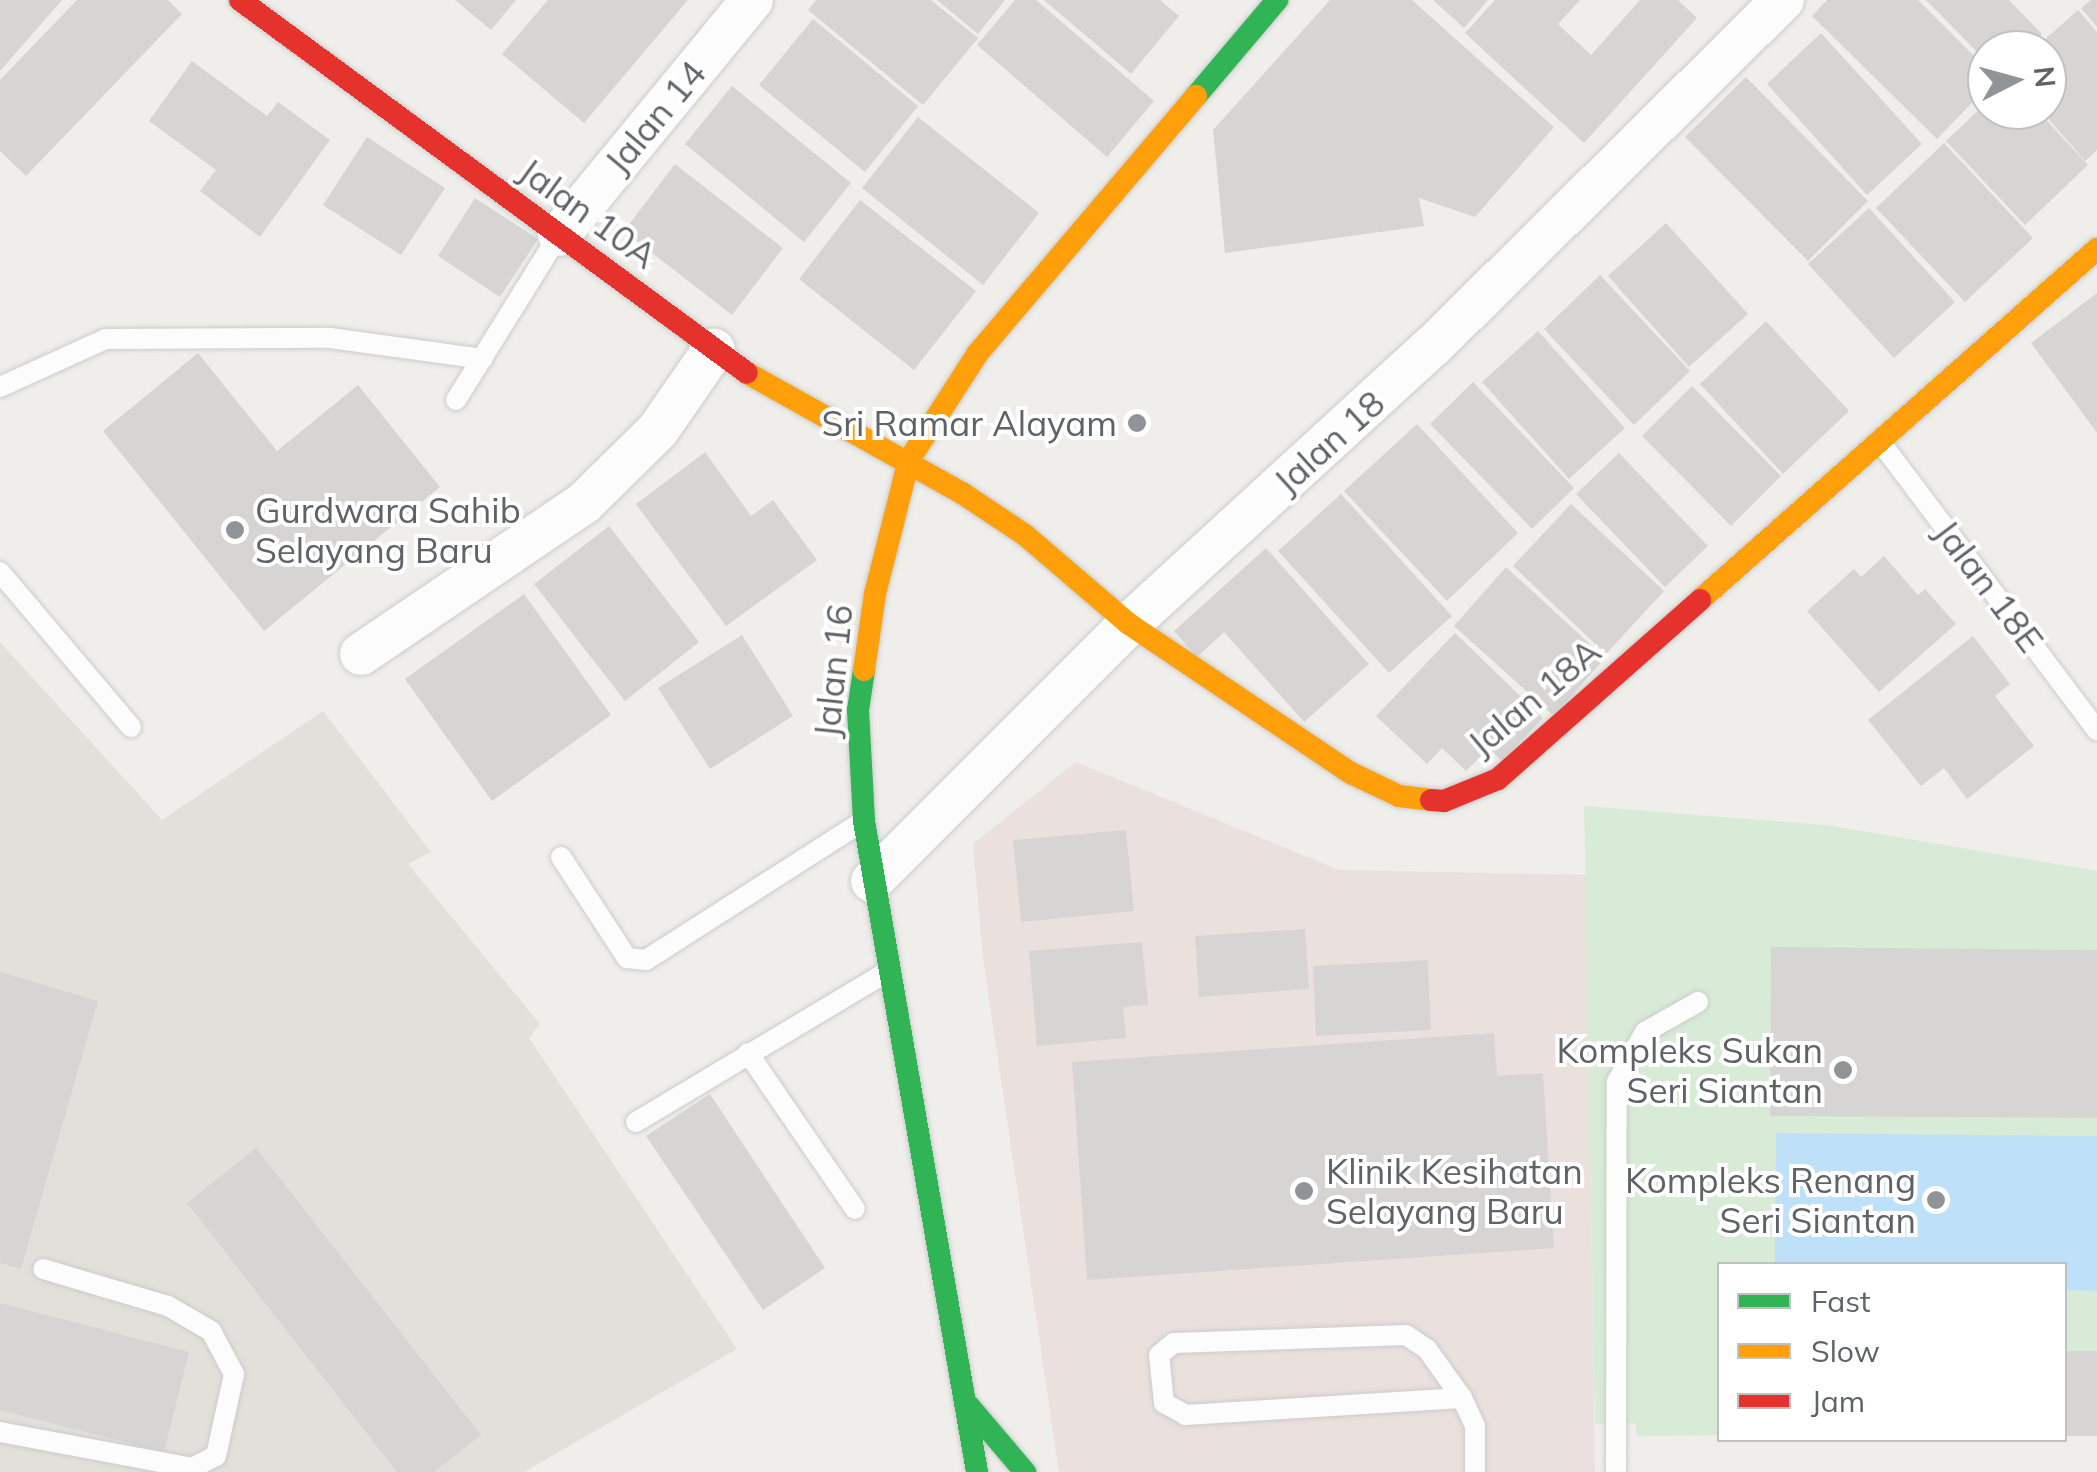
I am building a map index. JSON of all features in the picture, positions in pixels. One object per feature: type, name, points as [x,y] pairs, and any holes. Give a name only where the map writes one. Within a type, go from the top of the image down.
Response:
[{"type":"street","name":"Jalan 10A","points":[[240,0],[714,349],[908,460]]},
{"type":"street","name":"Jalan 14","points":[[558,234],[752,0]]},
{"type":"street","name":"Jalan 16","points":[[977,1472],[969,1406],[872,881],[864,821],[861,678],[908,460],[978,353],[1277,0]]},
{"type":"street","name":"Jalan 18","points":[[872,881],[1130,624],[1434,345],[1783,0]]},
{"type":"street","name":"Jalan 18A","points":[[908,460],[1025,536],[1130,624],[1351,773],[1399,796],[1444,801],[1498,779],[2097,250]]},
{"type":"street","points":[[361,654],[584,503],[658,430],[714,349]]},
{"type":"street","points":[[943,1456],[969,1406],[1025,1472]]},
{"type":"lane","points":[[456,400],[558,234]]},
{"type":"lane","points":[[0,387],[106,339],[330,338],[483,359]]},
{"type":"lane","name":"Jalan 18E","points":[[1881,442],[2097,730]]},
{"type":"lane","points":[[0,572],[131,727]]},
{"type":"lane","points":[[561,858],[626,958],[646,960],[864,821]]},
{"type":"lane","points":[[636,1122],[889,970]]},
{"type":"lane","points":[[1616,1472],[1616,1082],[1644,1032],[1698,1002]]},
{"type":"lane","points":[[748,1053],[855,1209]]},
{"type":"lane","points":[[0,1432],[192,1468],[221,1464],[234,1374],[210,1332],[168,1306],[43,1269]]},
{"type":"lane","points":[[1462,1398],[1186,1415],[1164,1403],[1159,1355],[1174,1343],[1406,1335],[1427,1349],[1462,1398],[1475,1426],[1475,1472]]},
{"type":"shaded area","points":[[0,642],[162,820],[323,711],[431,852],[408,864],[540,1024],[529,1038],[737,1349],[524,1472],[0,1472]]},
{"type":"shaded area","name":"Klinik Kesihatan Selayang Baru","points":[[1076,762],[1339,870],[1586,875],[1595,1472],[1059,1472],[983,958],[973,844]]},
{"type":"green space","name":"Kompleks Sukan Seri Siantan","points":[[1584,806],[1826,825],[2097,871],[2097,1436],[2067,1436],[2067,1262],[1717,1262],[1717,1435],[1637,1436],[1635,1423],[1595,1424]]},
{"type":"water","name":"Kompleks Renang Seri Siantan","points":[[1776,1133],[2097,1136],[2097,1291],[2067,1290],[2067,1262],[1775,1262]]},
{"type":"building","points":[[0,0],[62,0],[0,71]]},
{"type":"building","points":[[77,0],[168,0],[182,14],[26,176],[0,151],[0,80]]},
{"type":"building","points":[[455,0],[516,0],[491,30]]},
{"type":"building","points":[[548,0],[688,0],[584,123],[502,54]]},
{"type":"building","points":[[816,0],[931,0],[978,38],[923,105],[808,10]]},
{"type":"building","points":[[937,0],[1005,0],[978,34]]},
{"type":"building","points":[[1015,0],[1036,0],[1154,101],[1107,157],[977,45]]},
{"type":"building","points":[[1044,0],[1160,0],[1179,16],[1131,74]]},
{"type":"building","points":[[1330,0],[1412,0],[1554,127],[1475,217],[1419,198],[1424,226],[1225,253],[1213,130]]},
{"type":"building","points":[[1433,0],[1488,0],[1464,28]]},
{"type":"building","points":[[1495,0],[1580,0],[1558,24],[1591,55],[1640,0],[1678,0],[1697,18],[1584,143],[1465,33]]},
{"type":"building","points":[[1827,0],[1918,0],[1967,49],[1967,108],[1937,139],[1812,16]]},
{"type":"building","points":[[1926,0],[2009,0],[2038,30],[1967,30],[1967,42]]},
{"type":"building","points":[[2097,0],[2097,27],[2081,8]]},
{"type":"building","points":[[2078,10],[2097,32],[2097,150],[2085,161],[2058,130],[2067,130],[2067,30],[2056,30]]},
{"type":"building","points":[[813,19],[918,106],[865,172],[759,85]]},
{"type":"building","points":[[1821,33],[1922,144],[1867,195],[1767,84]]},
{"type":"building","points":[[192,61],[267,116],[278,102],[330,140],[260,237],[200,191],[216,170],[149,121]]},
{"type":"building","points":[[1746,77],[1868,201],[1808,261],[1685,137]]},
{"type":"building","points":[[732,86],[851,183],[804,242],[685,144]]},
{"type":"building","points":[[918,117],[1039,213],[983,285],[862,188]]},
{"type":"building","points":[[1967,121],[1967,130],[2056,130],[2088,165],[2025,225],[1946,141]]},
{"type":"building","points":[[367,137],[445,188],[401,255],[323,205]]},
{"type":"building","points":[[1944,143],[2033,238],[1965,302],[1876,208]]},
{"type":"building","points":[[675,164],[783,248],[732,315],[624,231]]},
{"type":"building","points":[[475,198],[538,239],[500,297],[438,256]]},
{"type":"building","points":[[860,200],[976,291],[914,370],[799,279]]},
{"type":"building","points":[[1869,208],[1955,302],[1894,358],[1808,264]]},
{"type":"building","points":[[1666,223],[1748,314],[1689,367],[1608,276]]},
{"type":"building","points":[[1600,275],[1690,371],[1634,425],[1544,329]]},
{"type":"building","points":[[2097,293],[2097,433],[2031,343]]},
{"type":"building","points":[[1766,321],[1849,411],[1783,474],[1700,384]]},
{"type":"building","points":[[1538,331],[1625,428],[1569,479],[1482,382]]},
{"type":"building","points":[[198,353],[277,451],[358,385],[440,487],[264,631],[103,431]]},
{"type":"building","points":[[1473,382],[1574,488],[1532,529],[1430,424]]},
{"type":"building","points":[[1692,386],[1781,476],[1731,526],[1642,436]]},
{"type":"building","points":[[1417,424],[1518,533],[1447,601],[1344,491]]},
{"type":"building","points":[[705,452],[751,516],[773,500],[817,560],[726,626],[636,504]]},
{"type":"building","points":[[1619,453],[1708,546],[1665,587],[1576,494]]},
{"type":"building","points":[[1341,494],[1452,616],[1389,673],[1278,551]]},
{"type":"building","points":[[1571,504],[1664,591],[1606,654],[1513,566]]},
{"type":"building","points":[[609,526],[699,642],[625,701],[534,584]]},
{"type":"building","points":[[1266,548],[1369,664],[1304,722],[1224,632],[1197,657],[1174,631]]},
{"type":"building","points":[[1884,556],[1918,595],[1925,589],[1956,624],[1879,692],[1807,611],[1854,569],[1861,577]]},
{"type":"building","points":[[1506,567],[1605,658],[1554,716],[1454,626]]},
{"type":"building","points":[[524,594],[611,715],[492,801],[405,679]]},
{"type":"building","points":[[1455,633],[1543,718],[1502,761],[1489,748],[1466,771],[1442,748],[1427,764],[1376,716]]},
{"type":"building","points":[[742,635],[793,716],[710,769],[658,688]]},
{"type":"building","points":[[1973,636],[2010,684],[1995,696],[2034,746],[1967,799],[1944,768],[1921,786],[1868,720]]},
{"type":"building","points":[[1126,830],[1134,911],[1021,922],[1013,840]]},
{"type":"building","points":[[1305,929],[1309,989],[1199,997],[1195,936]]},
{"type":"building","points":[[1142,942],[1148,1005],[1123,1007],[1126,1038],[1037,1046],[1029,951]]},
{"type":"building","points":[[1771,947],[2097,950],[2097,1118],[1770,1116]]},
{"type":"building","points":[[1428,960],[1431,1030],[1316,1036],[1313,966]]},
{"type":"building","points":[[0,972],[98,1001],[21,1269],[0,1263]]},
{"type":"building","points":[[1494,1033],[1497,1076],[1543,1073],[1554,1248],[1087,1280],[1072,1062]]},
{"type":"building","points":[[710,1094],[825,1268],[763,1310],[646,1136]]},
{"type":"building","points":[[256,1148],[481,1435],[434,1472],[397,1472],[187,1203]]},
{"type":"building","points":[[0,1303],[189,1352],[164,1452],[0,1410]]},
{"type":"building","points":[[2067,1351],[2097,1351],[2097,1436],[2067,1436]]},
{"type":"traffic: fast","points":[[1196,96],[1277,0]]},
{"type":"traffic: fast","points":[[864,670],[858,710],[864,821],[977,1472]]},
{"type":"traffic: fast","points":[[969,1406],[1025,1472]]},
{"type":"traffic: slow","points":[[864,670],[875,594],[909,460],[978,353],[1196,96]]},
{"type":"traffic: slow","points":[[1700,600],[2097,249]]},
{"type":"traffic: slow","points":[[747,373],[962,493],[1025,535],[1129,624],[1351,773],[1399,796],[1431,800]]},
{"type":"traffic: jam","points":[[240,0],[747,373]]},
{"type":"traffic: jam","points":[[1431,800],[1444,801],[1498,779],[1700,600]]},
{"type":"place","name":"Sri Ramar Alayam","points":[[1137,423]]},
{"type":"place","name":"Gurdwara Sahib Selayang Baru","points":[[235,530]]},
{"type":"place","name":"Kompleks Sukan Seri Siantan","points":[[1843,1070]]},
{"type":"place","name":"Klinik Kesihatan Selayang Baru","points":[[1304,1191]]},
{"type":"place","name":"Kompleks Renang Seri Siantan","points":[[1936,1200]]}]
